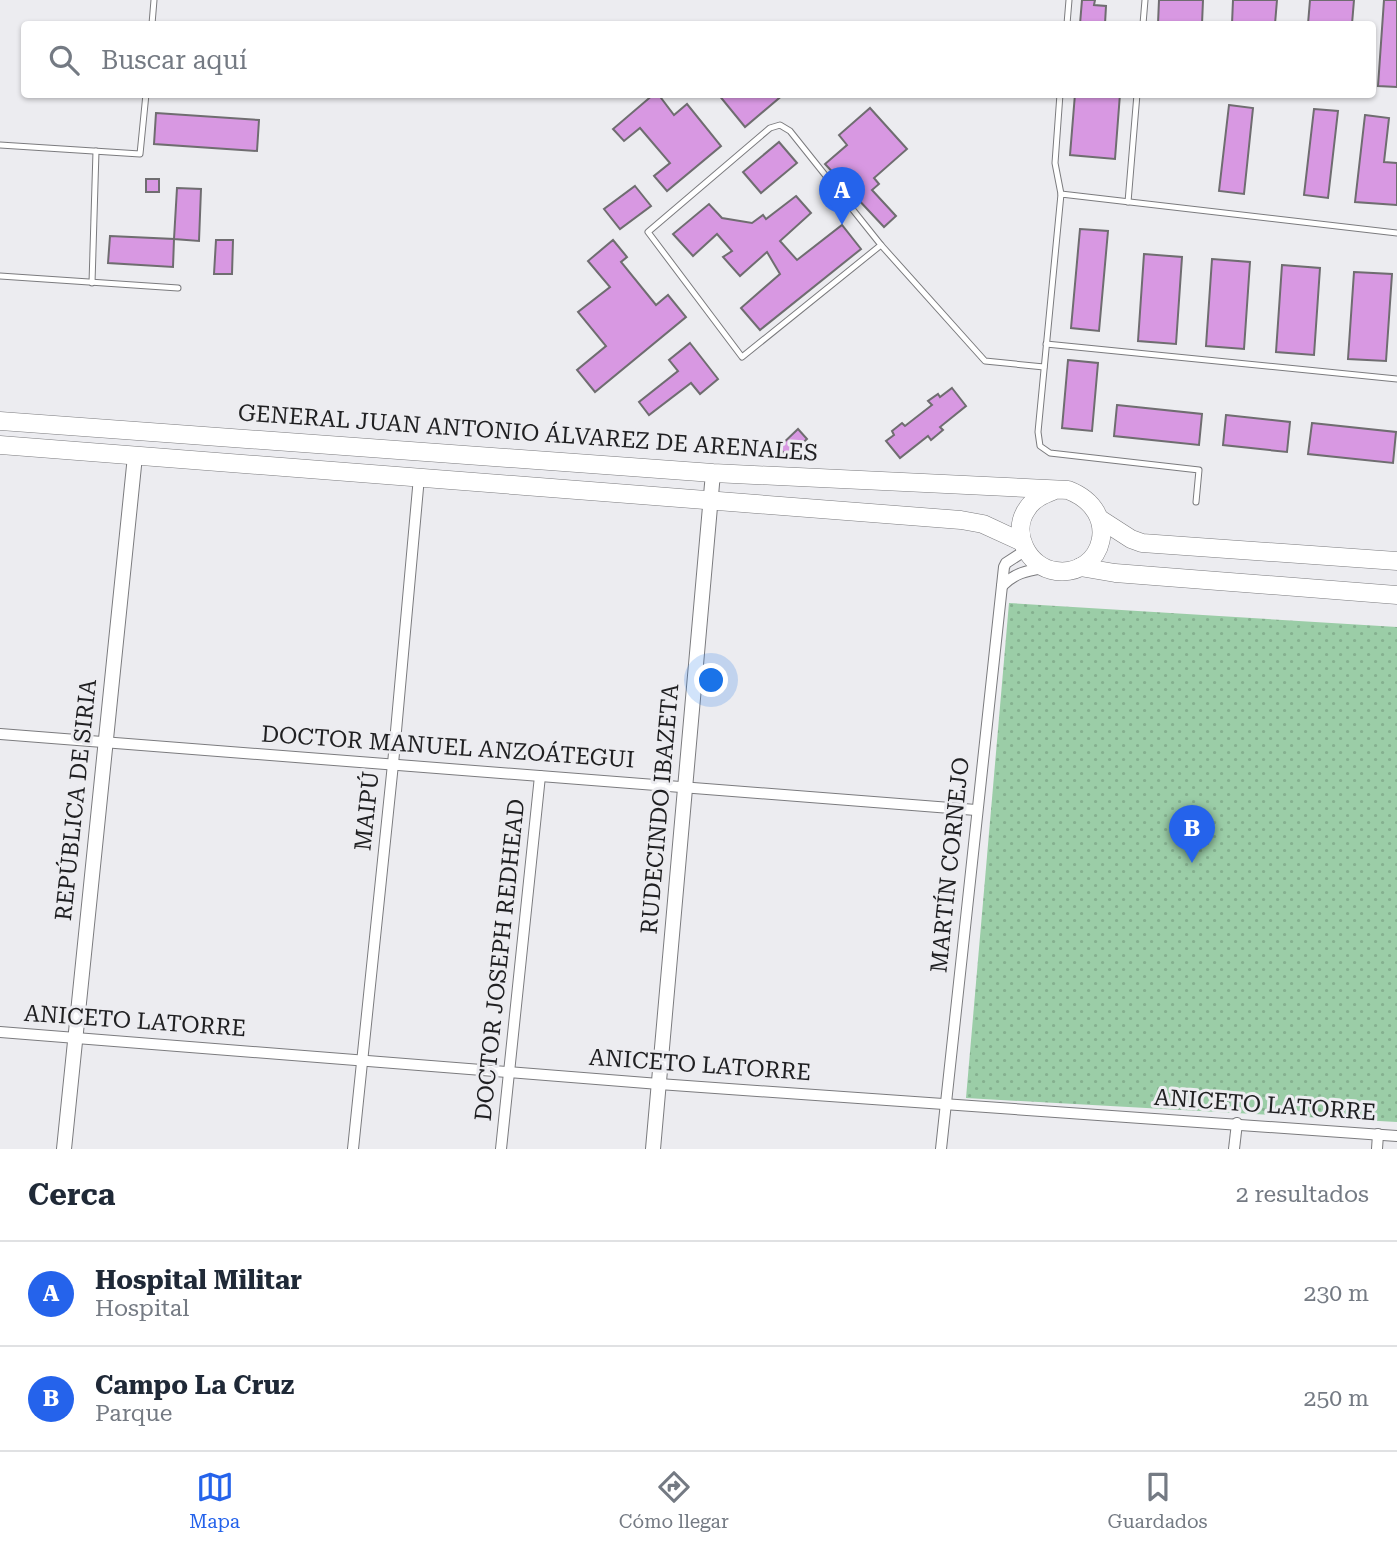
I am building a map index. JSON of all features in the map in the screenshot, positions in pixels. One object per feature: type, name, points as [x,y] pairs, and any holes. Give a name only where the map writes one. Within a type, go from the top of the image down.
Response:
[{"type":"main road","name":"GENERAL JUAN ANTONIO ÁLVAREZ DE ARENALES","points":[[0,421],[713,473],[1068,490],[1082,496],[1093,506],[1100,519],[1131,539],[1142,542],[1397,561]]},
{"type":"main road","points":[[0,445],[961,520],[983,524],[1024,546]]},
{"type":"main road","points":[[1053,491],[1034,500],[1026,509],[1020,525],[1024,546],[1031,558],[1045,568],[1068,571],[1080,567],[1095,553],[1100,544],[1100,519]]},
{"type":"main road","points":[[1080,567],[1115,573],[1397,595]]},
{"type":"street","name":"REPÚBLICA DE SIRIA","points":[[64,1149],[135,456]]},
{"type":"street","name":"RUDECINDO IBAZETA","points":[[653,1149],[713,473]]},
{"type":"street","name":"MAIPÚ","points":[[353,1149],[393,764],[419,477]]},
{"type":"street","name":"MARTÍN CORNEJO","points":[[942,1149],[976,810],[1002,586],[1006,563],[1024,546]]},
{"type":"street","points":[[1002,586],[1012,576],[1045,568]]},
{"type":"street","name":"DOCTOR MANUEL ANZOÁTEGUI","points":[[0,734],[976,810]]},
{"type":"street","name":"DOCTOR JOSEPH REDHEAD","points":[[501,1149],[540,775]]},
{"type":"street","name":"ANICETO LATORRE","points":[[0,1032],[659,1084],[945,1102],[1397,1136]]},
{"type":"street","points":[[1234,1149],[1237,1123]]},
{"type":"street","points":[[1377,1149],[1378,1134]]},
{"type":"lane","points":[[152,21],[154,0]]},
{"type":"lane","points":[[1067,21],[1069,0]]},
{"type":"lane","points":[[1143,21],[1145,0]]},
{"type":"lane","points":[[0,145],[140,154],[146,98]]},
{"type":"lane","points":[[1060,98],[1055,163],[1061,194],[1038,432],[1040,446],[1050,453],[1199,470],[1196,502]]},
{"type":"lane","points":[[1128,202],[1137,98]]},
{"type":"lane","points":[[881,245],[742,358],[648,232],[770,128],[780,125],[790,131],[881,245],[985,361],[1044,367]]},
{"type":"lane","points":[[92,282],[96,151]]},
{"type":"lane","points":[[1061,194],[1397,233]]},
{"type":"lane","points":[[0,276],[177,288]]},
{"type":"lane","points":[[1046,344],[1397,379]]},
{"type":"green space","points":[[1009,603],[1397,627],[1397,1122],[966,1098]]},
{"type":"building","points":[[1082,0],[1095,0],[1094,5],[1106,6],[1105,21],[1080,21]]},
{"type":"building","points":[[1159,0],[1203,0],[1202,21],[1158,21]]},
{"type":"building","points":[[1233,0],[1277,0],[1275,21],[1232,21]]},
{"type":"building","points":[[1310,0],[1354,0],[1352,21],[1308,21]]},
{"type":"building","points":[[1384,0],[1397,0],[1397,87],[1378,86]]},
{"type":"building","points":[[649,98],[661,98],[674,115],[687,104],[721,146],[667,191],[654,176],[670,163],[640,128],[624,141],[613,129]]},
{"type":"building","points":[[721,98],[779,98],[745,127]]},
{"type":"building","points":[[1075,98],[1120,98],[1115,159],[1070,155]]},
{"type":"building","points":[[1229,105],[1253,108],[1244,194],[1219,191]]},
{"type":"building","points":[[870,108],[907,149],[874,178],[879,184],[872,190],[896,216],[884,227],[825,164],[847,145],[839,135]]},
{"type":"building","points":[[1314,109],[1338,111],[1328,198],[1304,195]]},
{"type":"building","points":[[156,113],[259,120],[257,151],[154,144]]},
{"type":"building","points":[[1365,115],[1389,118],[1384,162],[1397,163],[1397,205],[1355,202]]},
{"type":"building","points":[[779,142],[797,163],[761,193],[743,172]]},
{"type":"building","points":[[146,179],[159,179],[159,192],[146,192]]},
{"type":"building","points":[[635,186],[651,206],[620,229],[604,209]]},
{"type":"building","points":[[177,188],[201,189],[199,241],[174,239]]},
{"type":"building","points":[[796,196],[811,213],[780,241],[797,260],[842,225],[861,249],[760,330],[741,308],[780,274],[767,252],[740,276],[723,257],[732,251],[717,234],[693,256],[673,234],[709,204],[722,218],[752,223],[763,215],[766,219]]},
{"type":"building","points":[[1080,229],[1108,231],[1099,331],[1071,328]]},
{"type":"building","points":[[110,236],[174,239],[173,267],[108,263]]},
{"type":"building","points":[[216,240],[233,240],[232,274],[214,274]]},
{"type":"building","points":[[613,240],[627,257],[621,262],[656,305],[668,295],[686,317],[595,392],[577,370],[606,346],[578,312],[610,287],[588,261]]},
{"type":"building","points":[[1144,254],[1182,257],[1176,344],[1138,341]]},
{"type":"building","points":[[1212,259],[1250,262],[1244,349],[1206,346]]},
{"type":"building","points":[[1282,265],[1320,268],[1314,355],[1276,352]]},
{"type":"building","points":[[1354,272],[1392,274],[1386,361],[1348,359]]},
{"type":"building","points":[[690,343],[718,379],[700,394],[691,383],[649,415],[639,402],[678,371],[669,360]]},
{"type":"building","points":[[1068,360],[1098,363],[1092,431],[1062,428]]},
{"type":"building","points":[[952,388],[966,406],[940,427],[943,430],[931,440],[928,436],[900,458],[886,441],[894,435],[892,431],[902,423],[905,426],[932,405],[928,401],[938,394],[940,397]]},
{"type":"building","points":[[1117,405],[1202,414],[1199,445],[1114,436]]},
{"type":"building","points":[[1226,415],[1290,422],[1287,452],[1223,445]]},
{"type":"building","points":[[1312,423],[1396,432],[1393,463],[1308,454]]},
{"type":"building","points":[[798,429],[807,439],[787,457],[779,447]]},
{"type":"place","name":"Hospital Militar","points":[[842,225]]},
{"type":"place","name":"Campo La Cruz","points":[[1192,863]]}]
